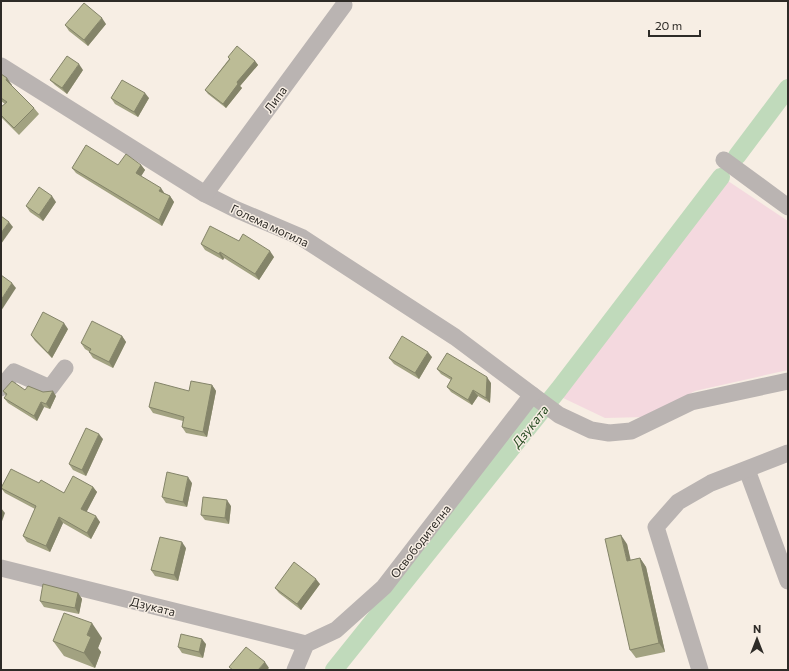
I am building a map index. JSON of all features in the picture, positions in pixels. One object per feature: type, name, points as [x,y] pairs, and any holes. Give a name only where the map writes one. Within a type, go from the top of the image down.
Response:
[{"type":"street","name":"Липа","points":[[206,194],[344,5]]},
{"type":"street","name":"Голема могила","points":[[1,66],[206,194],[235,210],[301,237],[455,337],[559,415],[591,430],[609,433],[631,431],[690,402],[788,381]]},
{"type":"street","points":[[724,160],[788,207]]},
{"type":"street","points":[[1,388],[14,372],[50,388],[65,368]]},
{"type":"street","name":"Освободителна","points":[[306,644],[336,630],[384,587],[536,398]]},
{"type":"street","points":[[700,670],[656,527],[678,502],[711,484],[788,453]]},
{"type":"street","points":[[747,470],[788,580]]},
{"type":"street","name":"Дзуката","points":[[1,568],[306,644]]},
{"type":"street","points":[[295,670],[306,644]]},
{"type":"shaded area","points":[[722,177],[788,221],[788,370],[695,391],[646,417],[605,418],[561,397]]},
{"type":"building","points":[[84,3],[102,18],[84,40],[65,25]]},
{"type":"building","points":[[237,46],[255,61],[237,82],[238,84],[223,104],[205,90],[230,59],[228,57]]},
{"type":"building","points":[[67,56],[79,64],[62,88],[50,80]]},
{"type":"building","points":[[1,74],[7,78],[6,80],[34,108],[14,128],[1,115],[1,107],[7,102],[1,98]]},
{"type":"building","points":[[122,80],[145,93],[134,112],[111,98]]},
{"type":"building","points":[[86,145],[118,165],[126,154],[141,165],[136,173],[161,188],[159,191],[170,196],[159,220],[72,168]]},
{"type":"building","points":[[39,187],[52,196],[39,215],[26,206]]},
{"type":"building","points":[[1,216],[9,222],[1,233]]},
{"type":"building","points":[[210,226],[239,241],[243,234],[270,251],[255,274],[220,252],[219,254],[201,244]]},
{"type":"building","points":[[1,275],[12,283],[1,300]]},
{"type":"building","points":[[43,312],[64,323],[48,353],[31,335]]},
{"type":"building","points":[[92,321],[122,336],[109,362],[89,352],[91,349],[81,343]]},
{"type":"building","points":[[402,336],[428,352],[415,373],[389,358]]},
{"type":"building","points":[[447,353],[487,377],[486,398],[473,390],[468,400],[447,387],[452,378],[437,369]]},
{"type":"building","points":[[12,381],[25,390],[28,386],[43,392],[53,391],[46,404],[41,402],[34,416],[4,398],[7,394],[3,391]]},
{"type":"building","points":[[191,381],[212,385],[203,432],[182,427],[184,417],[149,407],[155,382],[189,391]]},
{"type":"building","points":[[86,428],[99,434],[82,470],[69,464]]},
{"type":"building","points":[[11,469],[39,483],[41,480],[64,493],[73,476],[93,487],[81,509],[96,516],[87,533],[59,517],[46,546],[23,536],[36,506],[1,488]]},
{"type":"building","points":[[167,472],[188,477],[183,502],[162,497]]},
{"type":"building","points":[[203,497],[227,500],[225,518],[201,515]]},
{"type":"building","points":[[621,535],[627,561],[640,558],[659,643],[630,650],[605,539]]},
{"type":"building","points":[[160,537],[182,542],[174,575],[151,570]]},
{"type":"building","points":[[294,562],[316,579],[297,604],[275,588]]},
{"type":"building","points":[[43,584],[78,593],[75,608],[40,601]]},
{"type":"building","points":[[64,613],[92,623],[87,635],[91,637],[84,653],[53,641]]},
{"type":"building","points":[[181,634],[202,639],[199,652],[178,647]]},
{"type":"building","points":[[246,647],[265,662],[258,670],[233,670],[229,667]]},
{"type":"waterway","name":"Дзуката","points":[[737,156],[788,88]]},
{"type":"waterway","name":"Дзуката","points":[[334,670],[559,389],[721,177]]}]
